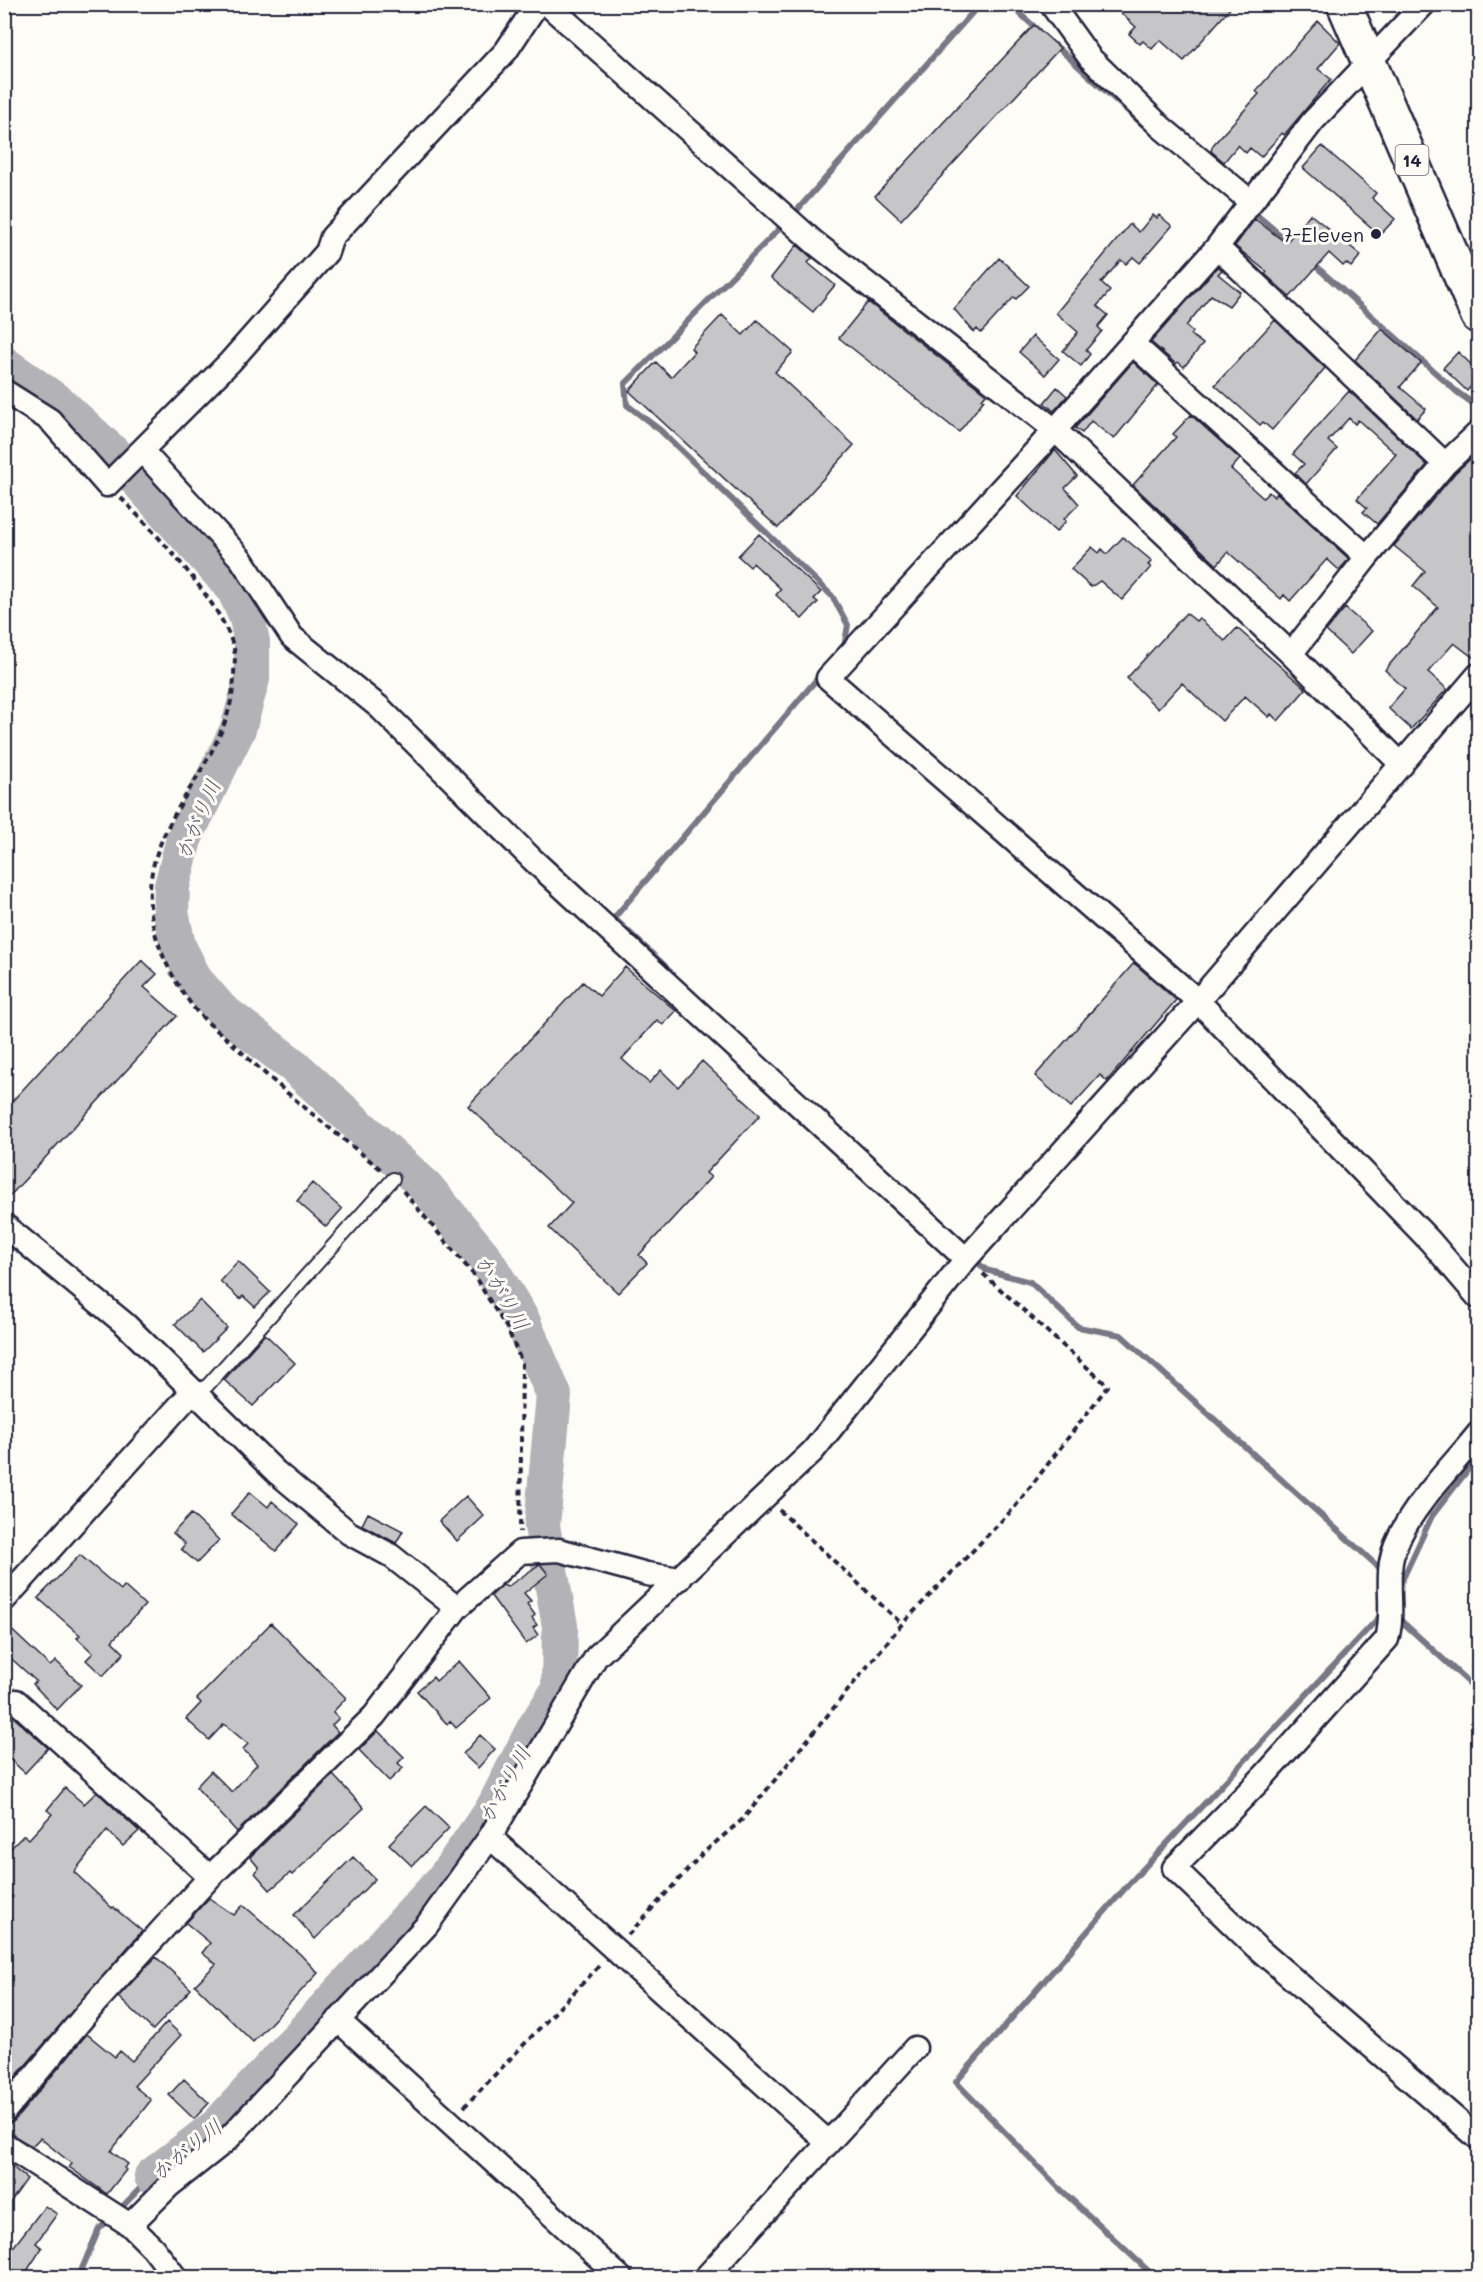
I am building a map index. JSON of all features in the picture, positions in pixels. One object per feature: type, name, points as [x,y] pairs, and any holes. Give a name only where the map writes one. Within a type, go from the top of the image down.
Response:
[{"type":"main road","name":"14","points":[[1344,4],[1479,316]]},
{"type":"street","points":[[4,391],[50,420],[107,485],[230,362],[327,252],[332,237],[506,51],[537,4]]},
{"type":"street","points":[[547,4],[815,243],[1055,430],[1291,654],[1402,765]]},
{"type":"street","points":[[1052,4],[1098,66],[1161,127],[1251,202]]},
{"type":"street","points":[[1425,4],[1313,121],[1216,247],[1055,430],[828,678],[1198,1001],[1422,1233],[1479,1297]]},
{"type":"street","points":[[1216,247],[1445,464]]},
{"type":"street","points":[[1132,343],[1367,556]]},
{"type":"street","points":[[1291,654],[1367,556],[1445,464],[1479,433]]},
{"type":"street","points":[[142,451],[241,559],[292,638],[379,707],[532,860],[966,1259]]},
{"type":"street","points":[[130,2225],[169,2186],[226,2140],[427,1925],[490,1837],[596,1657],[680,1580],[813,1451],[966,1259],[1198,1001],[1479,675]]},
{"type":"street","points":[[4,1225],[125,1324],[276,1472],[340,1525],[390,1555],[457,1608]]},
{"type":"street","points":[[4,1600],[192,1392]]},
{"type":"street","points":[[1479,1434],[1399,1534],[1391,1561],[1389,1603],[1391,1623],[1387,1639],[1264,1776],[1174,1868],[1256,1947],[1479,2138]]},
{"type":"street","points":[[4,2112],[97,2001],[210,1877],[374,1716],[457,1608],[523,1551],[559,1550],[680,1580]]},
{"type":"street","points":[[4,1702],[16,1701],[210,1877]]},
{"type":"street","points":[[490,1837],[828,2142]]},
{"type":"street","points":[[338,2020],[621,2277]]},
{"type":"street","points":[[708,2276],[915,2048]]},
{"type":"street","points":[[4,2144],[130,2225],[153,2248],[176,2277]]},
{"type":"lane","points":[[192,1392],[207,1386],[393,1179]]},
{"type":"path","points":[[107,485],[146,524],[219,611],[235,650],[234,690],[223,728],[163,835],[153,861],[147,903],[159,945],[175,978],[194,1008],[266,1075],[393,1179],[472,1274],[508,1330],[522,1363],[523,1551]]},
{"type":"path","points":[[449,2123],[702,1854],[743,1819],[902,1624],[1014,1508],[1108,1386],[966,1259]]},
{"type":"path","points":[[765,1497],[902,1624]]},
{"type":"building","points":[[1111,4],[1234,4],[1184,61],[1160,40],[1152,49],[1143,41],[1140,44],[1129,34],[1136,27]]},
{"type":"building","points":[[1318,21],[1340,43],[1318,69],[1331,79],[1284,135],[1282,133],[1261,157],[1250,148],[1246,153],[1238,145],[1224,162],[1211,151],[1213,145],[1259,94],[1256,91]]},
{"type":"building","points":[[1034,25],[1060,48],[901,220],[875,196]]},
{"type":"building","points":[[1322,146],[1376,193],[1372,198],[1395,219],[1380,235],[1303,168]]},
{"type":"building","points":[[1310,214],[1361,255],[1351,267],[1346,263],[1343,266],[1329,253],[1290,297],[1265,274],[1267,272],[1235,246],[1255,219],[1286,243]]},
{"type":"building","points":[[1153,215],[1157,218],[1159,215],[1172,226],[1140,263],[1133,257],[1126,264],[1121,260],[1101,283],[1110,291],[1097,306],[1108,315],[1098,327],[1102,331],[1086,350],[1090,354],[1081,366],[1063,351],[1078,332],[1056,313],[1130,224],[1139,232]]},
{"type":"building","points":[[797,245],[812,258],[808,263],[835,285],[813,312],[771,278]]},
{"type":"building","points":[[999,258],[1029,286],[1016,299],[1014,297],[981,333],[977,329],[974,332],[954,309]]},
{"type":"building","points":[[1218,266],[1222,270],[1218,274],[1240,292],[1229,306],[1211,295],[1186,326],[1193,332],[1191,335],[1203,344],[1184,367],[1178,362],[1176,364],[1151,342]]},
{"type":"building","points":[[868,302],[986,394],[982,399],[984,400],[959,432],[839,338]]},
{"type":"building","points":[[722,315],[743,335],[757,320],[793,352],[775,372],[854,445],[778,528],[629,391],[656,362],[671,377],[694,352],[691,348]]},
{"type":"building","points":[[1275,320],[1325,368],[1272,430],[1263,422],[1260,425],[1215,385]]},
{"type":"building","points":[[1382,329],[1421,363],[1400,387],[1426,409],[1417,419],[1355,360]]},
{"type":"building","points":[[1033,336],[1059,359],[1045,375],[1019,352]]},
{"type":"building","points":[[1458,352],[1474,367],[1471,371],[1478,378],[1467,391],[1443,368]]},
{"type":"building","points":[[1133,362],[1158,385],[1114,439],[1091,421],[1082,433],[1075,428]]},
{"type":"building","points":[[1057,387],[1067,396],[1054,411],[1044,403]]},
{"type":"building","points":[[1349,391],[1427,465],[1377,524],[1363,512],[1367,508],[1357,499],[1396,454],[1358,420],[1355,424],[1349,418],[1328,441],[1337,449],[1306,484],[1295,473],[1304,464],[1293,454]]},
{"type":"building","points":[[1191,415],[1240,459],[1231,469],[1263,498],[1269,492],[1274,497],[1277,493],[1349,559],[1339,570],[1327,559],[1290,601],[1284,595],[1281,599],[1228,552],[1217,565],[1133,485],[1176,437],[1173,434]]},
{"type":"building","points":[[1055,450],[1077,476],[1065,488],[1079,504],[1064,519],[1066,521],[1056,532],[1017,496]]},
{"type":"building","points":[[1479,451],[1479,662],[1454,643],[1428,672],[1447,689],[1411,729],[1388,708],[1405,689],[1385,670],[1438,607],[1413,586],[1425,571],[1394,546],[1455,473]]},
{"type":"building","points":[[759,534],[821,592],[814,599],[818,602],[802,619],[776,595],[781,589],[753,563],[750,567],[738,556]]},
{"type":"building","points":[[1123,537],[1152,561],[1148,565],[1151,567],[1122,600],[1100,581],[1091,587],[1071,569],[1092,547],[1099,553],[1102,549],[1107,554]]},
{"type":"building","points":[[1345,608],[1372,631],[1351,654],[1326,631]]},
{"type":"building","points":[[1186,613],[1196,621],[1199,618],[1225,641],[1237,628],[1306,689],[1278,721],[1271,714],[1269,717],[1245,696],[1222,721],[1182,683],[1158,709],[1127,678]]},
{"type":"building","points":[[142,960],[157,974],[144,987],[177,1016],[4,1202],[4,1110]]},
{"type":"building","points":[[1134,963],[1176,1000],[1107,1081],[1100,1075],[1071,1107],[1035,1076]]},
{"type":"building","points":[[625,967],[676,1011],[663,1025],[657,1020],[622,1059],[649,1083],[661,1070],[678,1087],[702,1061],[760,1115],[706,1173],[711,1177],[639,1255],[647,1263],[618,1293],[549,1228],[572,1203],[468,1106],[583,982],[599,996]]},
{"type":"building","points":[[312,1183],[342,1209],[326,1227],[297,1201]]},
{"type":"building","points":[[238,1261],[270,1292],[255,1307],[243,1296],[240,1299],[220,1281]]},
{"type":"building","points":[[200,1300],[227,1328],[203,1352],[175,1324]]},
{"type":"building","points":[[265,1334],[295,1363],[253,1406],[224,1380]]},
{"type":"building","points":[[250,1492],[268,1507],[272,1501],[299,1524],[276,1551],[231,1514]]},
{"type":"building","points":[[466,1496],[484,1516],[457,1541],[439,1521]]},
{"type":"building","points":[[368,1513],[403,1531],[396,1543],[362,1525]]},
{"type":"building","points":[[191,1514],[219,1540],[197,1563],[181,1549],[185,1544],[173,1533]]},
{"type":"building","points":[[80,1555],[121,1590],[124,1586],[145,1605],[112,1641],[124,1653],[103,1676],[86,1660],[93,1653],[77,1638],[80,1635],[38,1598]]},
{"type":"building","points":[[540,1564],[548,1574],[524,1593],[531,1601],[527,1604],[535,1615],[532,1618],[537,1625],[533,1628],[538,1635],[526,1644],[491,1596],[503,1585],[507,1587]]},
{"type":"building","points":[[4,1623],[50,1666],[56,1661],[81,1685],[57,1710],[33,1684],[36,1681],[4,1652]]},
{"type":"building","points":[[271,1623],[346,1698],[333,1712],[339,1718],[332,1725],[338,1732],[237,1832],[196,1787],[211,1771],[232,1792],[257,1764],[243,1749],[248,1744],[224,1724],[209,1740],[186,1719],[201,1703],[197,1699]]},
{"type":"building","points":[[459,1661],[491,1698],[456,1728],[450,1721],[447,1724],[417,1691],[433,1677],[436,1681]]},
{"type":"building","points":[[4,1715],[11,1715],[48,1748],[25,1773],[4,1754]]},
{"type":"building","points":[[378,1731],[404,1757],[398,1763],[403,1768],[389,1781],[359,1750]]},
{"type":"building","points":[[480,1735],[495,1749],[478,1768],[463,1754]]},
{"type":"building","points":[[333,1775],[364,1808],[292,1875],[290,1873],[270,1890],[255,1873],[259,1868],[250,1857]]},
{"type":"building","points":[[65,1788],[84,1804],[97,1792],[139,1831],[123,1846],[107,1830],[74,1872],[112,1908],[142,1931],[4,2090],[4,1905],[13,1897],[4,1888],[4,1855],[24,1835],[29,1839],[52,1814],[47,1810]]},
{"type":"building","points":[[426,1806],[449,1828],[412,1866],[389,1844]]},
{"type":"building","points":[[353,1857],[375,1879],[315,1939],[294,1915]]},
{"type":"building","points":[[209,1898],[234,1915],[243,1905],[300,1954],[318,1973],[253,2042],[195,1985],[216,1964],[202,1953],[210,1943],[186,1923]]},
{"type":"building","points":[[156,1957],[191,1989],[153,2030],[118,1997]]},
{"type":"building","points":[[167,2022],[181,2035],[134,2086],[151,2100],[111,2151],[128,2164],[124,2168],[126,2170],[107,2194],[69,2167],[72,2164],[40,2138],[32,2146],[4,2131],[4,2125],[14,2121],[87,2034],[115,2057],[120,2051],[132,2061]]},
{"type":"building","points":[[184,2079],[209,2103],[194,2119],[169,2095]]},
{"type":"building","points":[[4,2160],[27,2179],[4,2211]]},
{"type":"building","points":[[45,2206],[57,2214],[36,2243],[42,2248],[23,2277],[4,2263],[4,2259]]},
{"type":"waterway","points":[[792,216],[980,4]]},
{"type":"waterway","points":[[1009,4],[1038,30]]},
{"type":"waterway","points":[[1055,45],[1143,125]]},
{"type":"waterway","points":[[1250,209],[1292,245]]},
{"type":"waterway","points":[[785,223],[625,384],[627,405],[660,430],[832,596],[848,625],[844,647]]},
{"type":"waterway","points":[[1311,262],[1457,392],[1478,407]]},
{"type":"waterway","name":"かがり川","points":[[4,364],[59,403],[113,453],[234,589],[247,618],[252,642],[252,679],[238,729],[184,839],[172,886],[171,912],[178,946],[195,980],[221,1010],[294,1066],[426,1187],[484,1257],[522,1320],[554,1395],[542,1526],[560,1626],[559,1690],[535,1727],[494,1807],[443,1880],[218,2125],[152,2176]]},
{"type":"waterway","points":[[665,966],[614,918],[822,673]]},
{"type":"waterway","points":[[973,1258],[986,1270],[1030,1282],[1078,1327],[1121,1335],[1384,1572]]},
{"type":"waterway","points":[[1398,1589],[1432,1516],[1478,1457]]},
{"type":"waterway","points":[[1156,2278],[1059,2188],[956,2082],[1128,1885],[1383,1613]]},
{"type":"waterway","points":[[1397,1617],[1478,1691]]},
{"type":"waterway","name":"かがり川","points":[[118,2211],[152,2176]]},
{"type":"waterway","name":"かがり川","points":[[78,2278],[99,2229],[111,2218]]},
{"type":"place","name":"7-Eleven","points":[[1376,234]]}]
